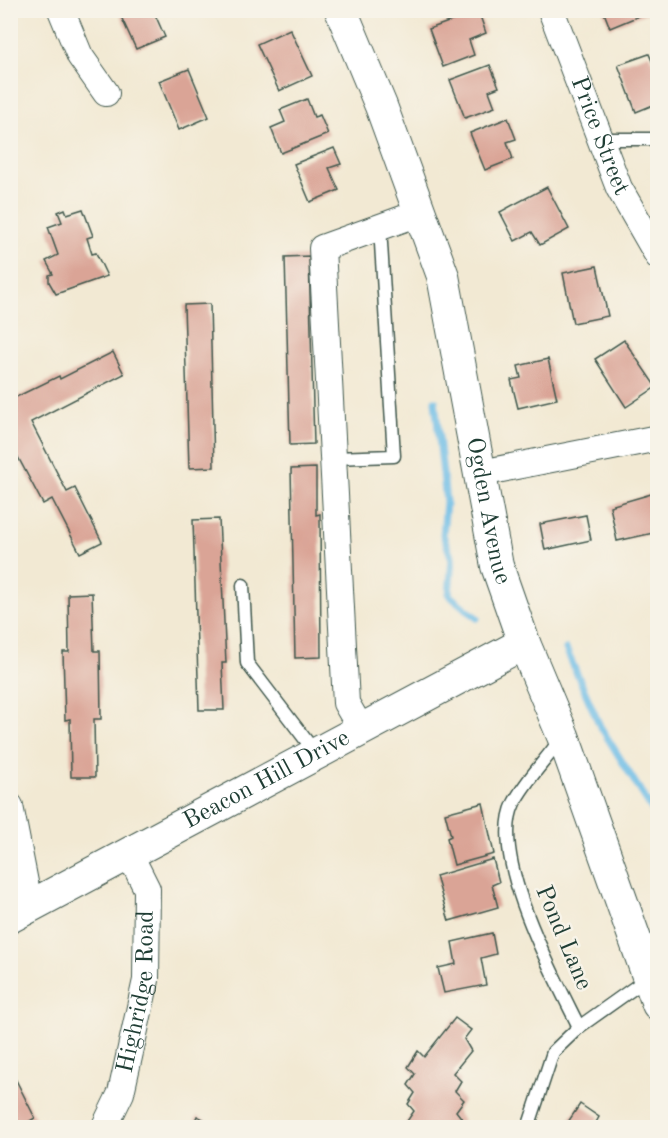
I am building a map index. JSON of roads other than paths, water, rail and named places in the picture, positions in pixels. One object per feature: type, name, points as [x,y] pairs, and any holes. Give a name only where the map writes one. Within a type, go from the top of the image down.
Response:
[{"type":"street","points":[[61,10],[80,56],[106,93]]},
{"type":"street","name":"Ogden Avenue","points":[[341,10],[422,212],[443,276],[497,566],[524,643],[563,736],[653,991]]},
{"type":"street","name":"Price Street","points":[[551,10],[619,188],[657,256]]},
{"type":"street","points":[[361,729],[346,703],[322,248],[422,212]]},
{"type":"street","points":[[481,473],[657,438]]},
{"type":"street","name":"Beacon Hill Drive","points":[[20,913],[524,643]]},
{"type":"street","points":[[10,806],[20,913]]},
{"type":"street","name":"Highridge Road","points":[[104,1128],[121,1093],[146,980],[147,889],[130,855]]},
{"type":"lane","points":[[600,139],[657,139]]},
{"type":"lane","points":[[333,458],[394,456],[380,227]]},
{"type":"lane","points":[[243,585],[247,663],[315,753]]},
{"type":"lane","name":"Pond Lane","points":[[563,736],[514,804],[508,829],[518,892],[534,933],[579,1027]]},
{"type":"lane","points":[[528,1128],[553,1052],[579,1027],[653,991]]},
{"type":"waterway","points":[[435,401],[446,502],[443,535],[452,559],[449,595],[477,618]]},
{"type":"waterway","points":[[566,649],[600,726],[658,819]]}]
